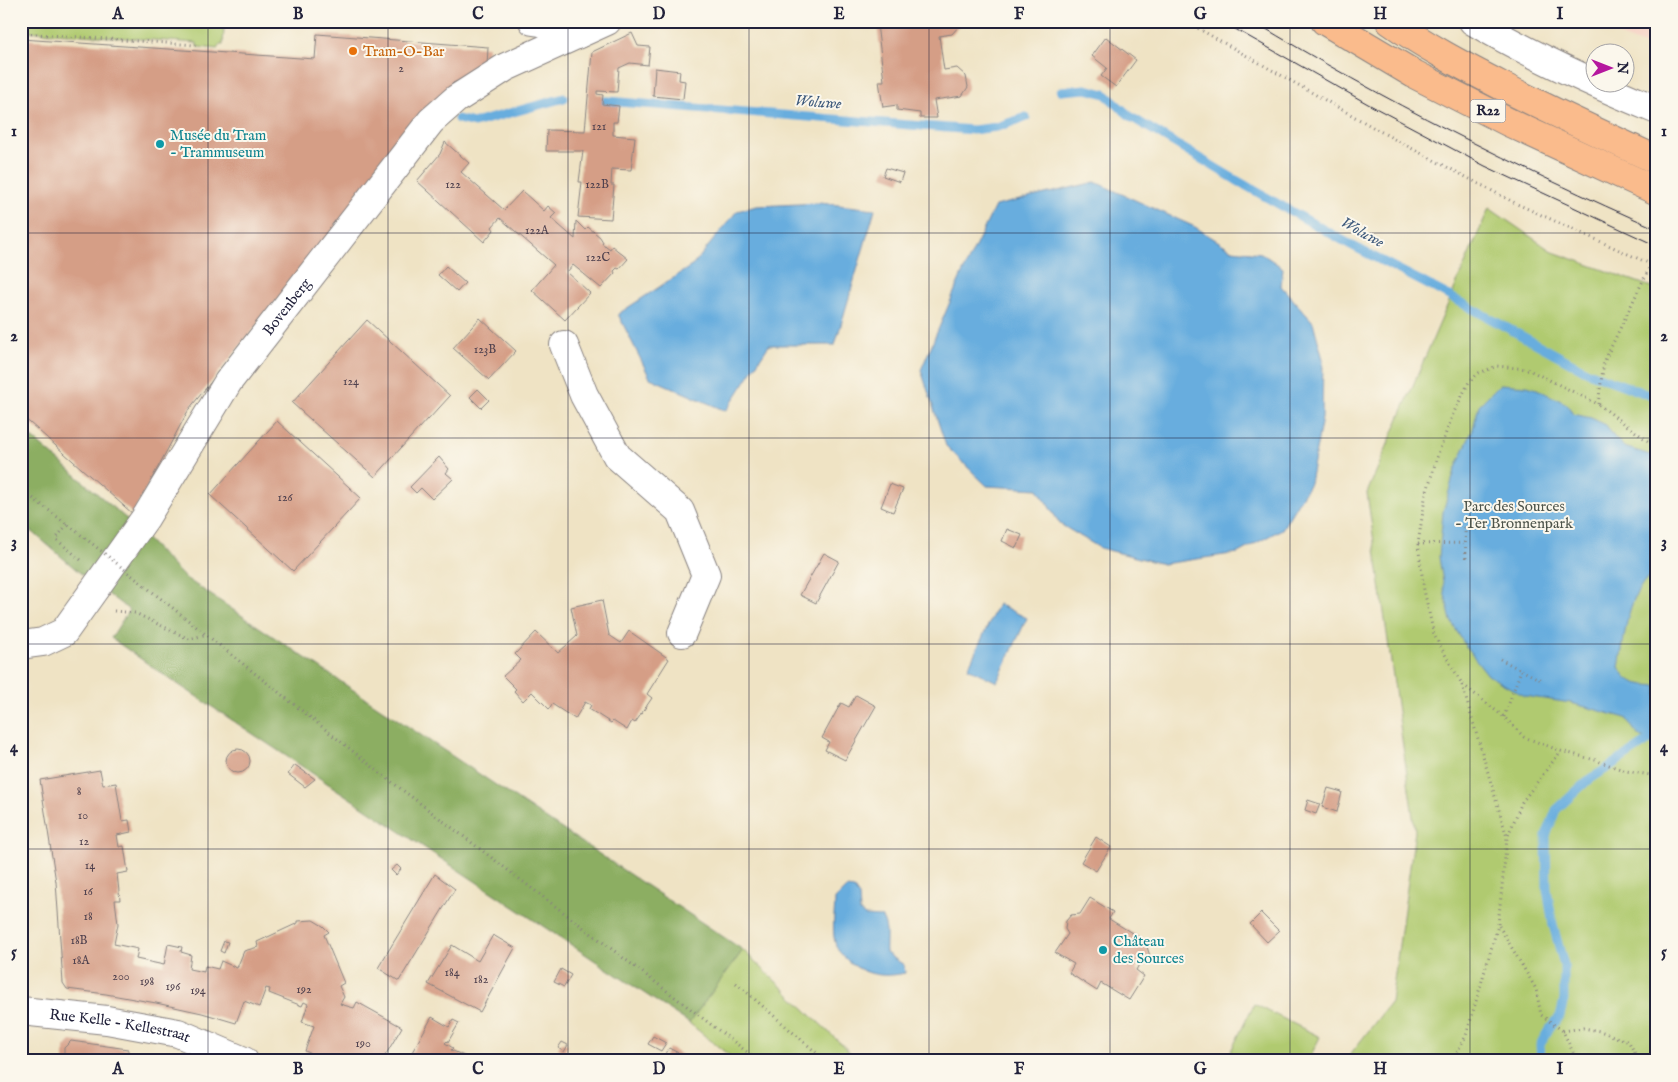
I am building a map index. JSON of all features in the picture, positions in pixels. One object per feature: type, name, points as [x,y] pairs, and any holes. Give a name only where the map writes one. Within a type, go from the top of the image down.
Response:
[{"type":"highway","name":"R22","points":[[1325,21],[1414,74],[1508,122],[1657,191]]},
{"type":"highway","name":"R22","points":[[1390,21],[1406,33],[1458,64],[1657,160]]},
{"type":"street","points":[[533,21],[578,34]]},
{"type":"street","name":"Bovenberg","points":[[21,645],[44,642],[64,632],[146,517],[228,382],[431,121],[456,100],[506,67],[607,21]]},
{"type":"street","points":[[1473,21],[1505,40],[1576,76],[1657,110]]},
{"type":"street","points":[[564,345],[584,395],[617,456],[680,511],[706,575],[682,634]]},
{"type":"street","name":"Rue Kelle - Kellestraat","points":[[21,1011],[107,1020],[178,1033],[244,1061]]},
{"type":"path","points":[[1185,21],[1394,139],[1517,204],[1657,267]]},
{"type":"path","points":[[21,33],[196,45]]},
{"type":"path","points":[[1598,404],[1604,362],[1651,264]]},
{"type":"path","points":[[1507,838],[1462,684],[1434,635],[1424,590],[1418,544],[1425,498],[1438,454],[1453,414],[1469,382],[1479,373],[1497,366],[1527,369],[1598,404],[1648,441],[1657,445]]},
{"type":"path","points":[[21,489],[86,538],[384,776],[759,1061]]},
{"type":"path","points":[[67,524],[56,539],[102,578]]},
{"type":"path","points":[[1465,527],[1466,562]]},
{"type":"path","points":[[1418,544],[1465,543]]},
{"type":"path","points":[[105,614],[113,611],[135,613],[190,639],[204,634]]},
{"type":"path","points":[[1500,659],[1541,680]]},
{"type":"path","points":[[1504,717],[1521,670]]},
{"type":"path","points":[[1462,684],[1504,717],[1524,737],[1561,751],[1626,771],[1657,776]]},
{"type":"path","points":[[1452,1061],[1466,1036],[1498,925],[1507,838],[1522,802],[1561,751]]},
{"type":"path","points":[[1498,925],[1536,989],[1541,1014],[1563,1031],[1577,1061]]},
{"type":"path","points":[[736,983],[825,1060]]},
{"type":"path","points":[[1563,1031],[1583,1028],[1600,1031],[1629,1042],[1639,1061]]},
{"type":"path","points":[[820,1061],[825,1060]]},
{"type":"shaded area","points":[[1581,21],[1657,21],[1657,50]]},
{"type":"green space","points":[[26,21],[131,21],[224,28],[223,45],[219,45],[218,49],[197,47],[197,43],[26,31]]},
{"type":"green space","name":"Parc des Sources - Ter Bronnenpark","points":[[1489,208],[1553,252],[1657,289],[1657,1061],[1345,1061],[1391,1002],[1415,831],[1367,493]]},
{"type":"green space","points":[[21,428],[129,521],[184,577],[743,950],[689,1023],[111,638],[129,610],[79,572],[21,522]]},
{"type":"green space","points":[[743,950],[859,1061],[736,1061],[689,1023]]},
{"type":"green space","points":[[1254,1004],[1320,1037],[1308,1061],[1226,1061]]},
{"type":"water","points":[[1095,182],[1195,227],[1232,250],[1261,253],[1283,268],[1281,286],[1313,322],[1323,359],[1322,418],[1310,483],[1282,529],[1238,553],[1163,564],[1100,548],[1060,524],[1038,489],[987,486],[946,446],[921,370],[961,276],[995,206]]},
{"type":"water","points":[[820,203],[875,209],[835,345],[769,345],[726,411],[650,378],[618,314],[693,265],[737,211],[757,206]]},
{"type":"water","points":[[1500,384],[1527,386],[1537,389],[1567,404],[1573,414],[1591,418],[1606,425],[1624,447],[1657,457],[1657,569],[1647,578],[1633,601],[1619,667],[1627,677],[1635,682],[1657,686],[1657,744],[1638,735],[1626,718],[1571,703],[1524,696],[1488,675],[1466,647],[1451,621],[1439,557],[1443,512],[1455,470],[1473,429],[1479,405]]},
{"type":"water","points":[[998,604],[1027,618],[997,682],[968,668]]},
{"type":"water","points":[[846,888],[854,889],[859,896],[860,912],[865,916],[881,917],[886,930],[886,953],[904,965],[905,973],[881,975],[866,972],[846,959],[838,950],[834,938],[835,899]]},
{"type":"building","points":[[871,21],[959,21],[959,26],[952,34],[939,36],[944,70],[957,68],[966,76],[968,87],[962,96],[934,100],[937,118],[920,118],[920,113],[897,110],[897,105],[883,107],[879,81],[884,81],[877,24],[872,24]]},
{"type":"building","points":[[632,33],[638,46],[650,47],[648,65],[630,63],[619,68],[617,92],[597,91],[597,94],[603,95],[602,104],[619,106],[617,122],[613,122],[613,135],[635,137],[631,170],[612,169],[611,185],[614,185],[611,219],[578,217],[582,182],[579,182],[583,151],[546,151],[547,130],[585,131],[592,52]]},
{"type":"building","points":[[317,34],[488,47],[487,67],[453,83],[189,409],[133,514],[21,415],[21,39],[315,59]]},
{"type":"building","points":[[1106,37],[1136,60],[1116,87],[1101,76],[1107,68],[1092,56]]},
{"type":"building","points":[[655,68],[680,71],[679,80],[685,81],[683,99],[653,96]]},
{"type":"building","points":[[445,142],[469,163],[461,172],[504,210],[522,191],[544,211],[548,206],[556,213],[551,218],[575,239],[576,221],[585,230],[588,227],[600,237],[605,247],[610,249],[612,246],[628,259],[619,269],[617,268],[614,271],[615,273],[601,288],[573,265],[567,272],[590,293],[565,320],[532,290],[554,265],[500,218],[492,227],[494,230],[484,242],[417,181],[440,154]]},
{"type":"building","points":[[886,168],[903,173],[900,182],[883,176]]},
{"type":"building","points":[[446,266],[465,283],[457,292],[438,275]]},
{"type":"building","points":[[480,318],[516,351],[489,380],[453,348]]},
{"type":"building","points":[[367,320],[450,396],[375,477],[292,403]]},
{"type":"building","points":[[478,389],[489,400],[481,408],[470,397]]},
{"type":"building","points":[[277,421],[361,498],[293,571],[210,495]]},
{"type":"building","points":[[439,457],[449,469],[446,473],[453,479],[432,499],[421,488],[416,493],[410,487]]},
{"type":"building","points":[[890,484],[903,489],[893,512],[881,507]]},
{"type":"building","points":[[1007,529],[1022,535],[1016,548],[1002,541]]},
{"type":"building","points":[[824,553],[839,561],[816,603],[800,595]]},
{"type":"building","points":[[602,600],[609,635],[621,643],[629,631],[669,659],[647,694],[652,698],[635,723],[632,721],[627,730],[613,721],[611,723],[589,709],[591,705],[585,702],[575,719],[552,704],[549,709],[532,692],[523,701],[514,691],[516,689],[503,676],[521,660],[515,654],[536,632],[558,653],[577,636],[571,607]]},
{"type":"building","points":[[856,695],[876,706],[845,760],[825,750],[829,742],[822,738],[841,703],[849,707]]},
{"type":"building","points":[[238,749],[247,752],[250,761],[247,770],[238,773],[229,770],[226,761],[229,752]]},
{"type":"building","points":[[295,765],[315,779],[305,787],[288,774]]},
{"type":"building","points":[[100,770],[103,785],[116,783],[122,821],[129,820],[131,832],[117,835],[119,847],[124,846],[128,872],[117,874],[120,900],[115,900],[118,924],[114,944],[138,949],[136,959],[164,965],[168,944],[182,947],[181,952],[191,955],[189,969],[204,972],[205,966],[218,969],[221,961],[237,968],[244,951],[258,947],[257,942],[298,923],[298,921],[313,920],[329,932],[324,935],[344,983],[339,986],[344,997],[340,1004],[354,1008],[357,1002],[402,1027],[382,1061],[327,1061],[305,1051],[314,1026],[302,1022],[308,1004],[304,1002],[302,1006],[269,993],[270,989],[266,988],[259,1007],[244,1001],[236,1023],[156,1003],[67,989],[63,983],[56,882],[40,780]]},
{"type":"building","points":[[1328,788],[1342,792],[1337,812],[1322,807]]},
{"type":"building","points":[[1308,800],[1320,804],[1316,814],[1305,810]]},
{"type":"building","points":[[1096,837],[1111,847],[1096,871],[1081,862]]},
{"type":"building","points":[[397,865],[401,869],[396,875],[391,870]]},
{"type":"building","points":[[435,874],[455,889],[399,981],[378,968]]},
{"type":"building","name":"Château des Sources","points":[[1090,898],[1113,912],[1109,919],[1142,939],[1147,947],[1150,956],[1145,963],[1140,963],[1136,970],[1144,976],[1129,1000],[1101,983],[1097,991],[1069,973],[1074,964],[1055,953],[1068,934],[1065,929],[1066,921],[1071,915],[1080,914]]},
{"type":"building","points":[[1261,913],[1279,931],[1267,942],[1250,924]]},
{"type":"building","points":[[493,935],[515,948],[480,1012],[428,984],[452,945],[478,961]]},
{"type":"building","points":[[224,941],[228,942],[224,953],[220,951]]},
{"type":"building","points":[[561,969],[571,975],[564,987],[554,982]]},
{"type":"building","points":[[432,1017],[449,1027],[453,1020],[459,1023],[448,1042],[445,1043],[453,1048],[451,1050],[475,1061],[407,1061]]},
{"type":"building","points":[[653,1036],[666,1043],[661,1051],[648,1044]]},
{"type":"building","points":[[71,1041],[128,1049],[128,1061],[64,1061],[64,1048]]},
{"type":"building","points":[[562,1042],[568,1045],[564,1052],[558,1048]]},
{"type":"building","points":[[669,1048],[684,1056],[682,1061],[666,1061],[664,1058]]},
{"type":"waterway","name":"Woluwe","points":[[1061,91],[1086,89],[1105,94],[1131,117],[1236,180],[1351,245],[1588,372],[1657,398]]},
{"type":"waterway","name":"Woluwe","points":[[458,119],[474,123],[564,98]]},
{"type":"waterway","name":"Woluwe","points":[[606,101],[973,130],[997,127],[1026,117]]},
{"type":"waterway","points":[[1541,1061],[1540,1045],[1560,1016],[1564,1000],[1564,965],[1553,925],[1547,889],[1546,836],[1556,810],[1586,782],[1648,741]]},
{"type":"tram line","points":[[1221,21],[1368,104],[1485,166],[1657,246]]},
{"type":"tram line","points":[[1253,21],[1351,78],[1452,132],[1554,182],[1657,229]]},
{"type":"place","name":"Tram-O-Bar","points":[[353,51]]},
{"type":"place","name":"Musée du Tram - Trammuseum","points":[[160,144]]},
{"type":"place","name":"Château des Sources","points":[[1103,950]]}]
